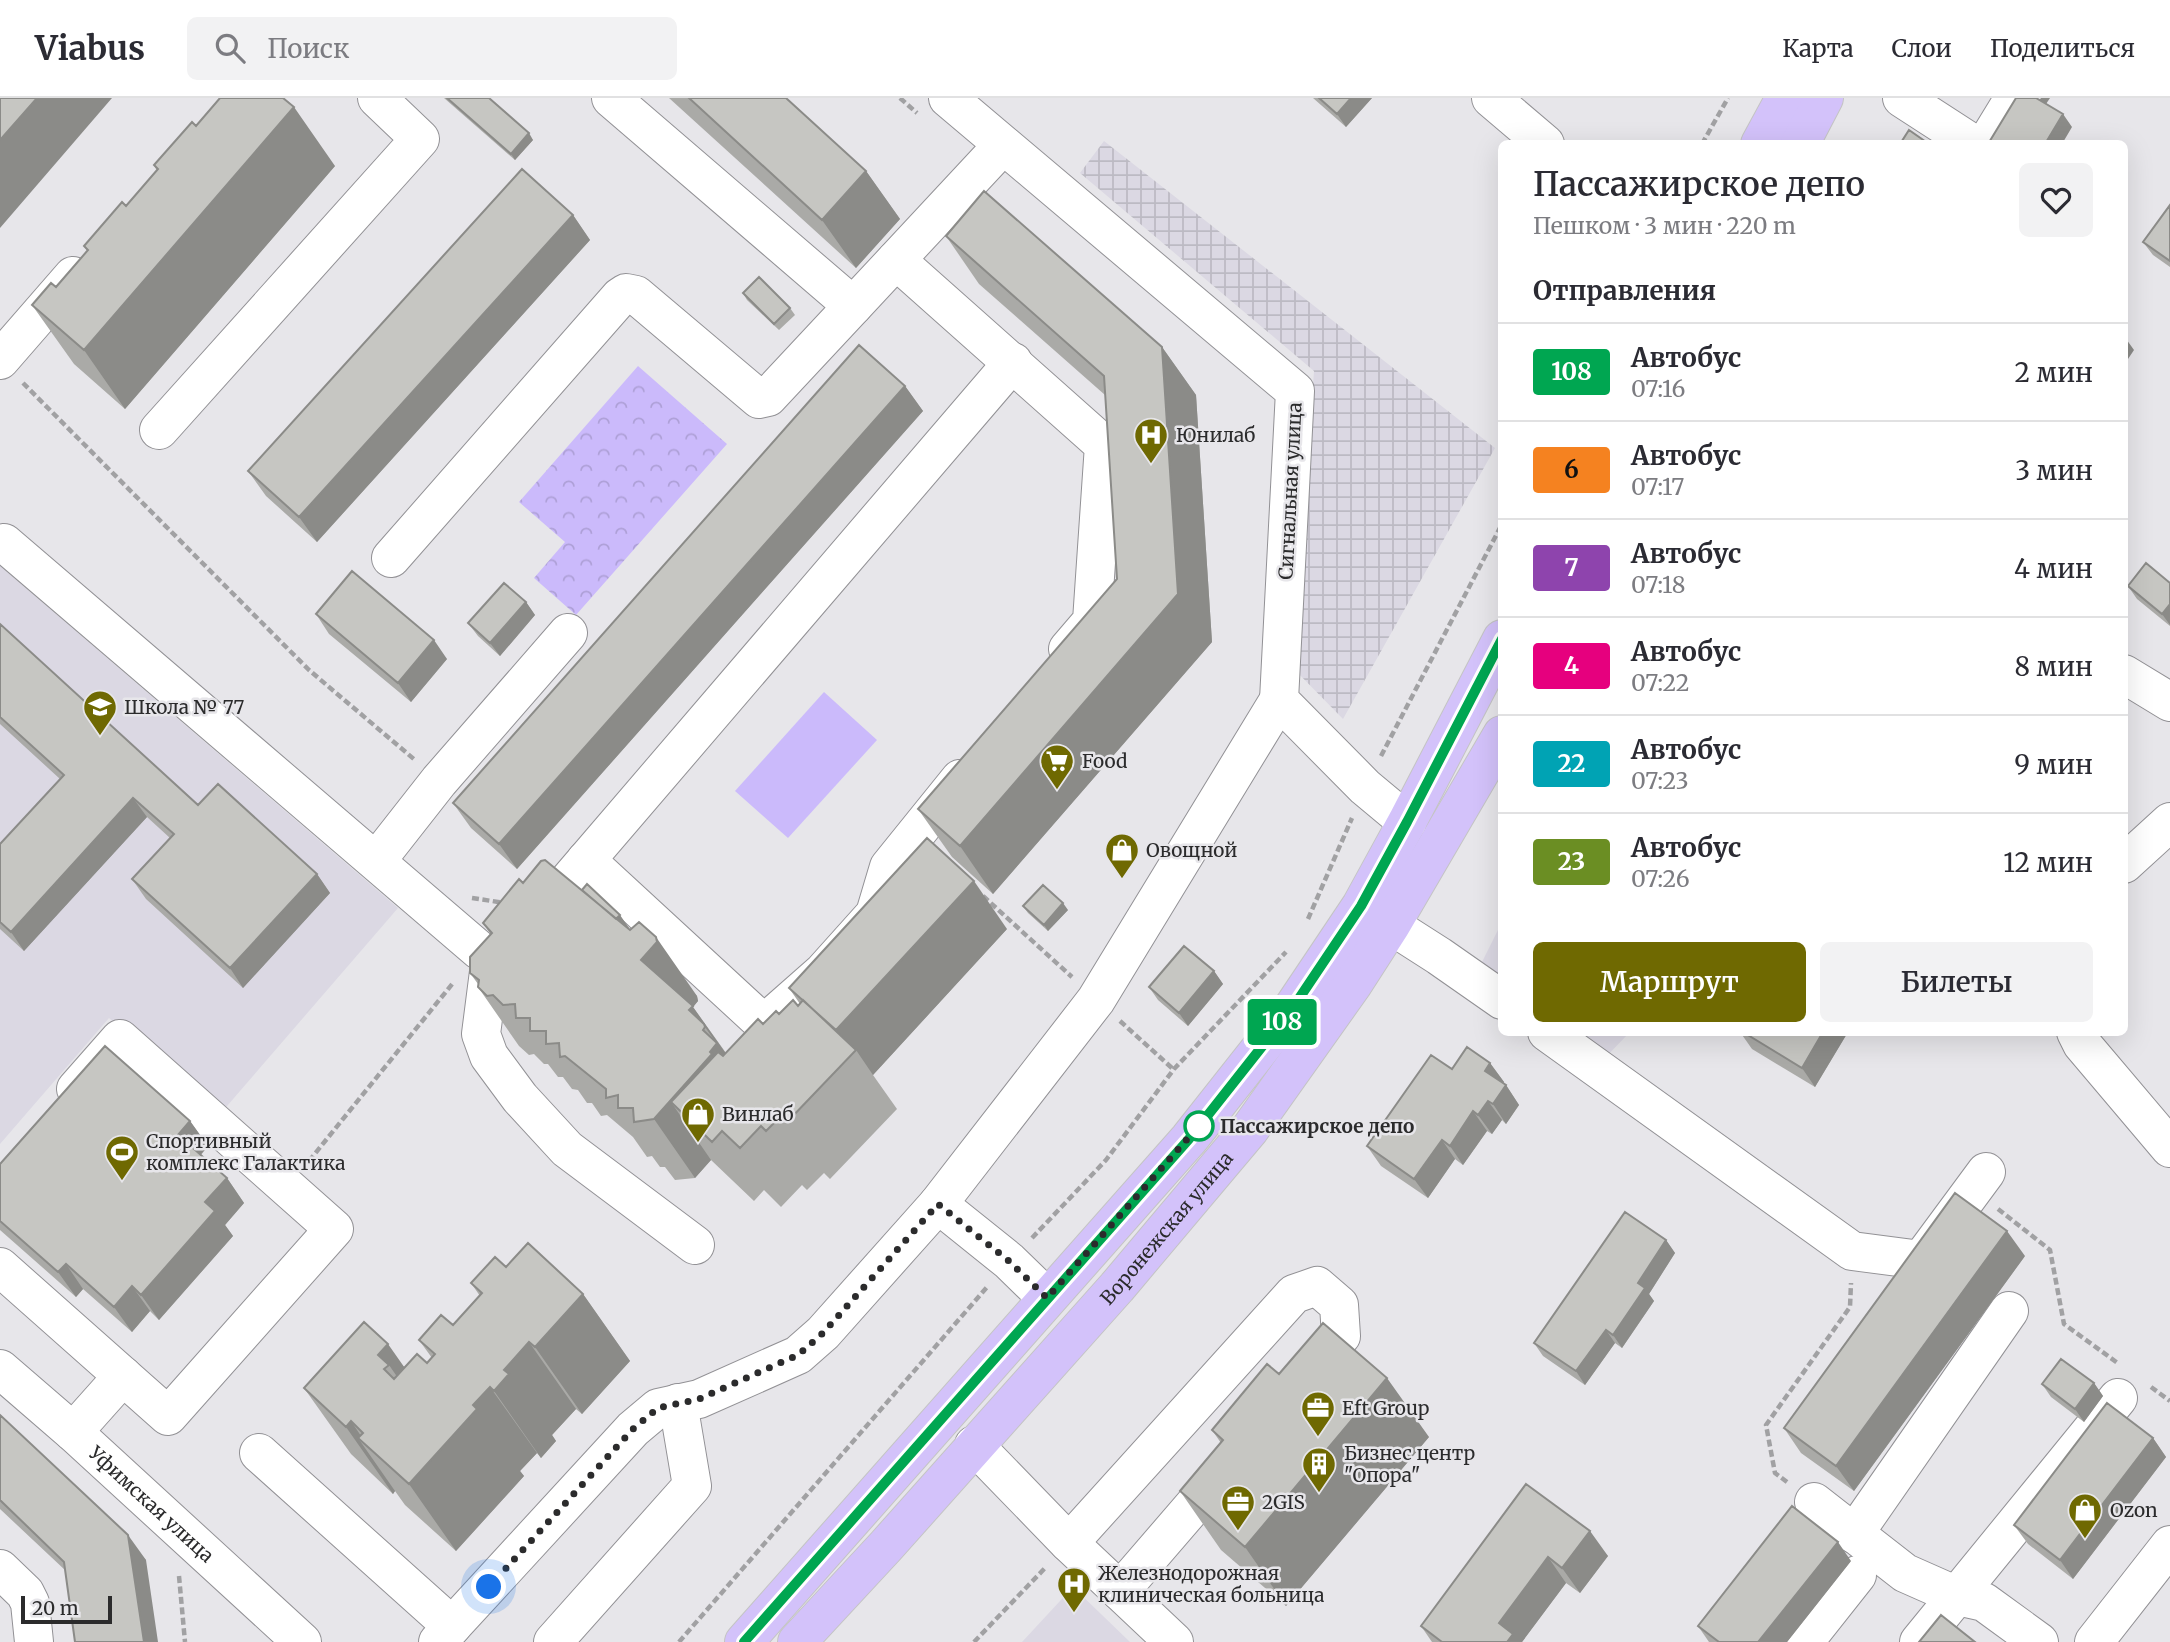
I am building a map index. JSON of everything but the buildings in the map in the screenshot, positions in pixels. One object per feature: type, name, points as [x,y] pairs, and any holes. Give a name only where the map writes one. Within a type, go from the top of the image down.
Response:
[{"type":"main road","points":[[1762,140],[1785,98]]},
{"type":"main road","points":[[1802,140],[1824,98]]},
{"type":"main road","name":"Воронежская улица","points":[[797,1642],[1118,1287],[1241,1140],[1335,1012],[1376,915],[1407,822],[1498,647]]},
{"type":"main road","name":"Воронежская улица","points":[[744,1642],[1189,1139],[1294,1006],[1376,915],[1498,741]]},
{"type":"street","points":[[159,430],[420,139],[377,98]]},
{"type":"street","points":[[611,98],[853,306]]},
{"type":"street","name":"Сигнальная улица","points":[[948,98],[1295,391],[1279,700]]},
{"type":"street","points":[[1491,98],[1540,140]]},
{"type":"street","points":[[1902,98],[1967,140]]},
{"type":"street","points":[[1988,140],[2014,98]]},
{"type":"street","points":[[391,558],[620,297],[626,293],[636,295],[759,399],[768,397],[1003,145]]},
{"type":"street","points":[[10,370],[92,255]]},
{"type":"street","points":[[896,260],[1104,445],[1092,621],[1048,674]]},
{"type":"street","points":[[4,543],[485,953],[502,955],[510,949],[1013,362]]},
{"type":"street","points":[[377,860],[439,781],[568,633]]},
{"type":"street","points":[[2128,676],[2170,702]]},
{"type":"street","points":[[259,1453],[445,1634],[633,1429],[658,1408],[699,1399],[798,1355],[823,1333],[938,1204],[1096,1000],[1279,700],[1365,787],[1407,822]]},
{"type":"street","points":[[586,860],[764,1024],[823,972],[875,914],[889,867],[986,748]]},
{"type":"street","points":[[2128,860],[2170,822]]},
{"type":"street","points":[[1376,915],[1498,997]]},
{"type":"street","points":[[485,953],[481,1034],[489,1056],[520,1098],[567,1149],[695,1245]]},
{"type":"street","points":[[1553,1036],[1852,1251],[1921,1260],[1979,1181]]},
{"type":"street","points":[[2078,1036],[2170,1148]]},
{"type":"street","points":[[0,1267],[168,1416],[334,1229],[120,1039],[56,1112]]},
{"type":"street","points":[[938,1204],[1009,1261],[1047,1298]]},
{"type":"street","points":[[1069,1543],[1294,1294],[1317,1286],[1339,1305],[1341,1336],[1279,1407]]},
{"type":"street","points":[[1854,1534],[2009,1311]]},
{"type":"street","name":"Уфимская улица","points":[[0,1369],[73,1432],[302,1642]]},
{"type":"street","points":[[73,1432],[123,1376]]},
{"type":"street","points":[[1919,1642],[2131,1385]]},
{"type":"street","points":[[553,1642],[692,1486],[678,1403]]},
{"type":"street","points":[[1120,1591],[1253,1438]]},
{"type":"street","points":[[974,1445],[1069,1543],[1174,1642]]},
{"type":"street","points":[[1814,1502],[1905,1573],[1957,1596],[1984,1602],[2039,1642]]},
{"type":"street","points":[[2094,1642],[2170,1545]]},
{"type":"street","points":[[0,1569],[25,1592],[30,1603],[34,1642]]},
{"type":"street","points":[[1804,1642],[1857,1575]]},
{"type":"path","points":[[1704,140],[1728,98]]},
{"type":"path","points":[[10,370],[309,670],[439,781]]},
{"type":"path","points":[[1305,926],[1365,787],[1498,532]]},
{"type":"path","points":[[976,889],[1174,1069]]},
{"type":"path","points":[[679,1642],[1009,1261],[1106,1160],[1174,1069],[1290,949]]},
{"type":"path","points":[[288,1186],[485,953]]},
{"type":"path","points":[[1979,1181],[2050,1250],[2064,1324],[2131,1385],[2170,1401]]},
{"type":"path","points":[[1814,1502],[1775,1473],[1766,1425],[1850,1307],[1852,1251]]},
{"type":"path","points":[[974,1642],[1069,1543]]},
{"type":"shaded area","points":[[1104,141],[1495,448],[1343,719],[1293,668],[1314,371],[1080,173]]},
{"type":"shaded area","name":"Школа № 77","points":[[0,566],[398,908],[221,1113],[109,1018],[0,1144]]},
{"type":"shaded area","points":[[1498,930],[1498,996],[1477,972]]},
{"type":"shaded area","points":[[1561,1036],[1626,1036],[1602,1061]]},
{"type":"shaded area","name":"Железнодорожная клиническая больница","points":[[1073,1587],[1130,1642],[1022,1642]]},
{"type":"green space","points":[[638,366],[727,444],[576,615],[534,578],[565,542],[519,502]]},
{"type":"green space","points":[[824,692],[877,740],[788,838],[735,791]]},
{"type":"bus line","name":"108","points":[[744,1642],[1189,1139],[1294,1006],[1361,906],[1498,647]]},
{"type":"place","name":"Юнилаб","points":[[1151,465]]},
{"type":"place","name":"Школа № 77","points":[[100,737]]},
{"type":"place","name":"Food","points":[[1057,791]]},
{"type":"place","name":"Овощной","points":[[1122,880]]},
{"type":"place","name":"Пассажирское депо","points":[[1199,1126]]},
{"type":"place","name":"Винлаб","points":[[698,1144]]},
{"type":"place","name":"Спортивный комплекс Галактика","points":[[122,1182]]},
{"type":"place","name":"Eft Group","points":[[1318,1438]]},
{"type":"place","name":"Бизнес центр \"Опора\"","points":[[1319,1494]]},
{"type":"place","name":"2GIS","points":[[1238,1532]]},
{"type":"place","name":"Ozon","points":[[2085,1540]]},
{"type":"place","name":"Железнодорожная клиническая больница","points":[[1074,1614]]},
{"type":"route","points":[[489,1587],[633,1429],[658,1408],[699,1399],[798,1355],[823,1333],[938,1204],[1009,1261],[1047,1298],[1204,1120],[1199,1126]]}]
